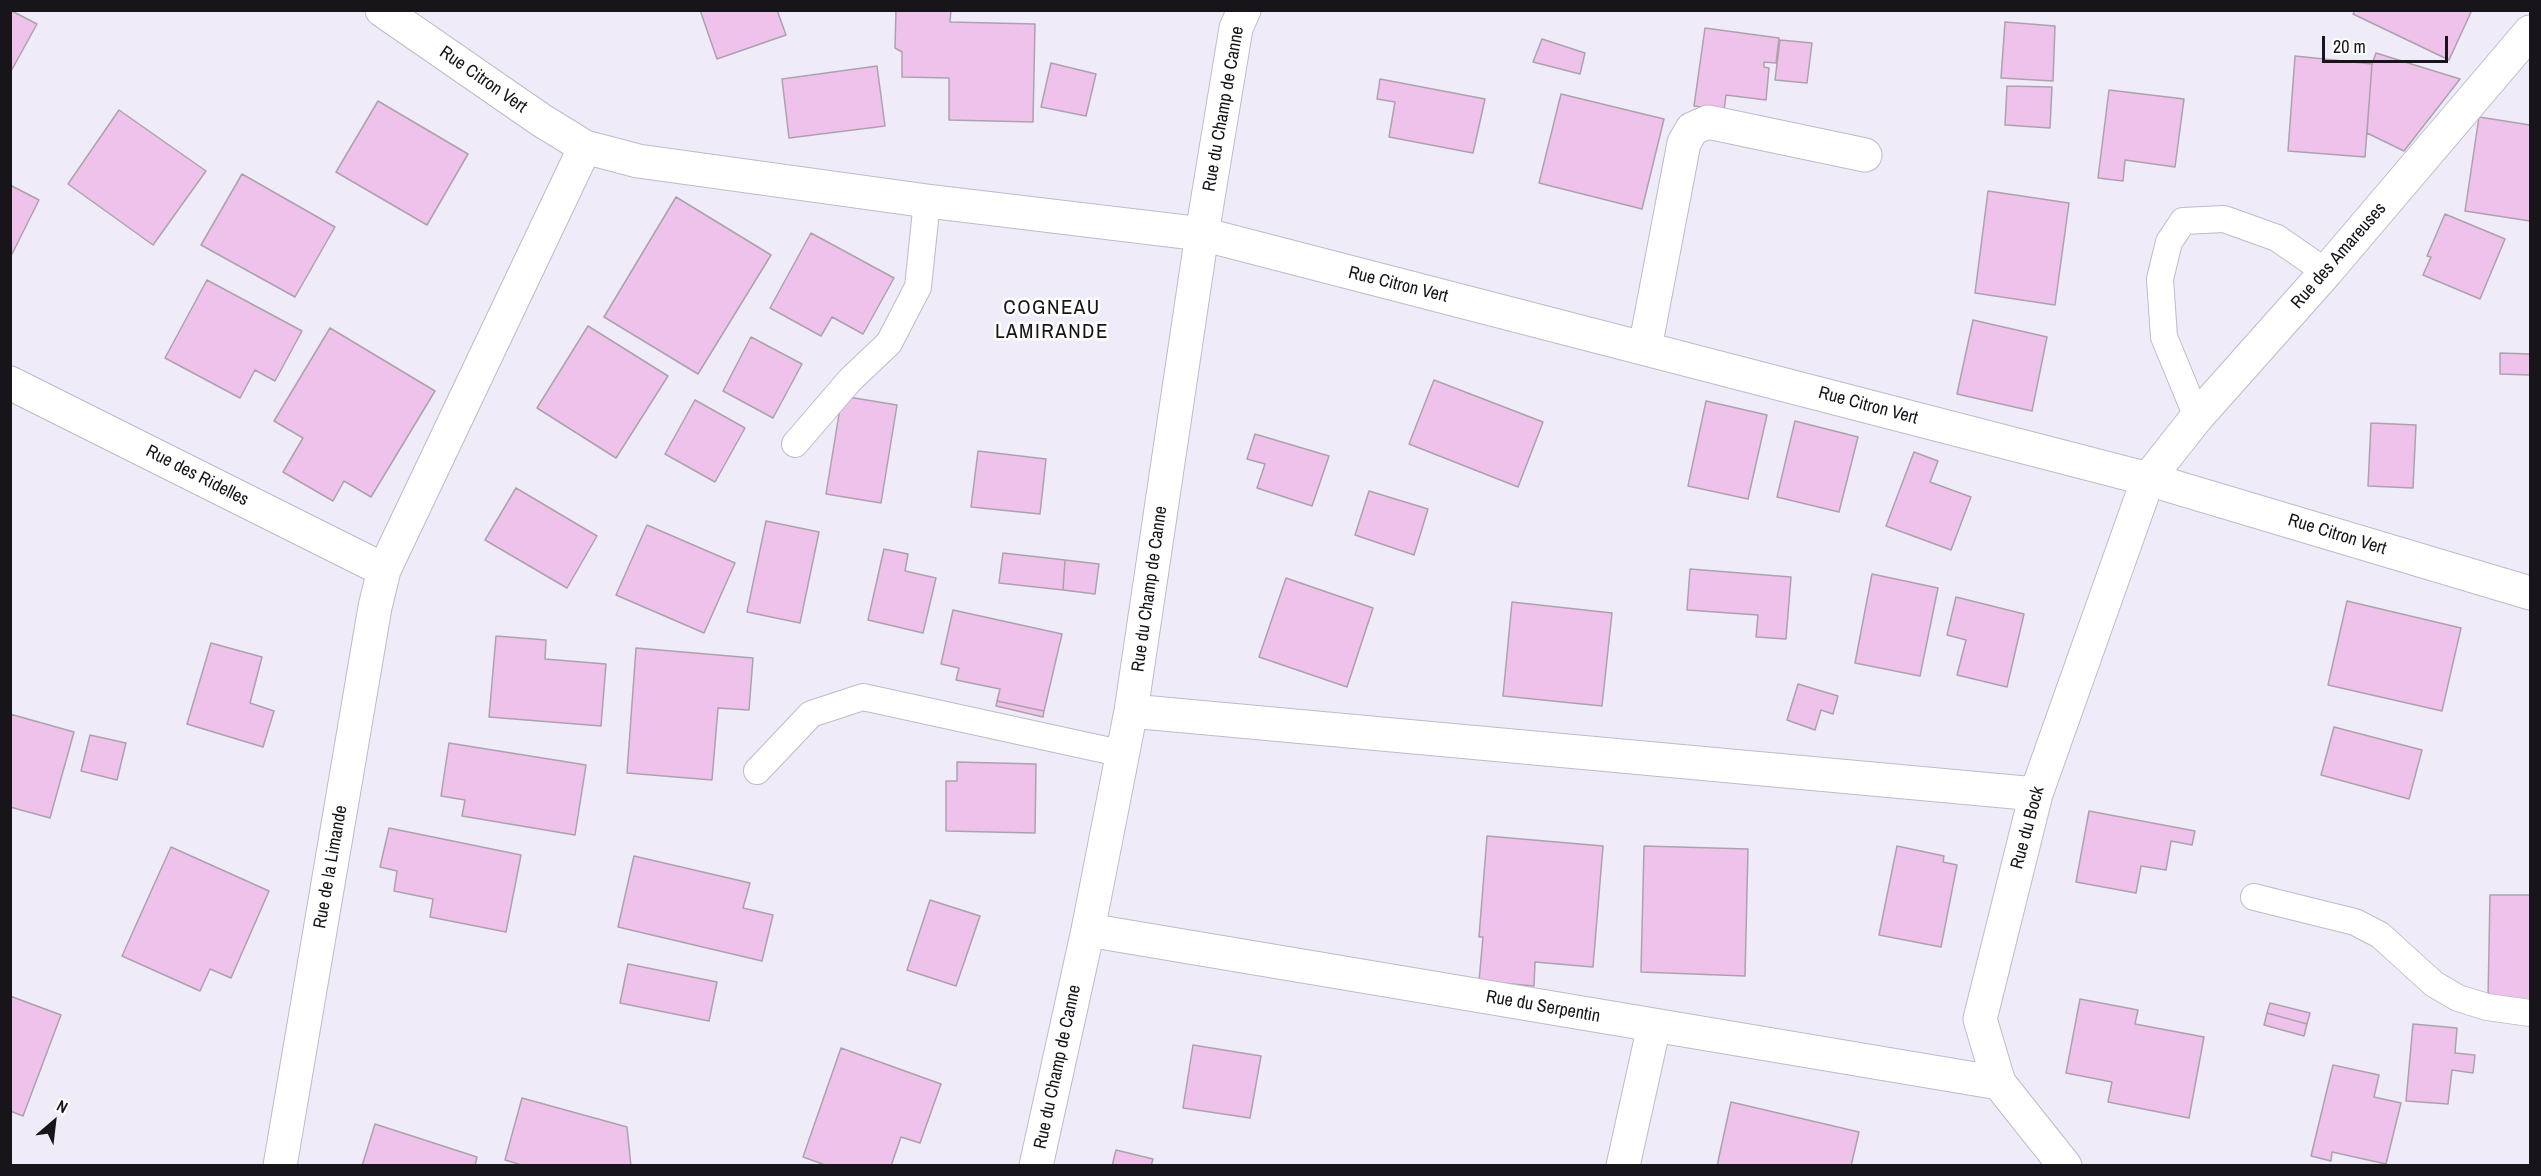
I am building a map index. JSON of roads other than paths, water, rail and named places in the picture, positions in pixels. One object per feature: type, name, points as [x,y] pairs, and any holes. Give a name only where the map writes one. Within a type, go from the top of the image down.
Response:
[{"type":"street","name":"Rue Citron Vert","points":[[382,10],[541,120],[585,147],[638,161],[927,201],[1203,234],[2148,479],[2530,592]]},
{"type":"street","name":"Rue du Champ de Canne","points":[[1036,1166],[1124,754],[1236,28],[1244,10]]},
{"type":"street","name":"Rue des Amareuses","points":[[2148,479],[2197,417],[2326,272],[2530,32]]},
{"type":"street","points":[[1645,348],[1684,144],[1692,129],[1708,122],[1865,155]]},
{"type":"street","name":"Rue de la Limande","points":[[280,1166],[375,607],[384,570],[585,147]]},
{"type":"street","name":"Rue des Ridelles","points":[[11,386],[384,570]]},
{"type":"street","name":"Rue du Bock","points":[[2065,1166],[1999,1083],[1980,1019],[2036,794],[2148,479]]},
{"type":"street","points":[[1131,711],[2036,794]]},
{"type":"street","name":"Rue du Serpentin","points":[[1088,930],[1999,1083]]},
{"type":"street","points":[[1623,1166],[1654,1026]]},
{"type":"lane","points":[[795,444],[850,380],[889,343],[918,287],[927,201]]},
{"type":"lane","points":[[2197,417],[2164,338],[2160,279],[2169,242],[2183,221],[2224,219],[2277,238],[2326,272]]},
{"type":"lane","points":[[757,771],[811,714],[862,697],[1124,754]]},
{"type":"lane","points":[[2254,897],[2355,922],[2380,935],[2434,984],[2458,998],[2487,1007],[2530,1013]]},
{"type":"district","name":"COGNEAU LAMIRANDE","points":[[1052,320]]}]
